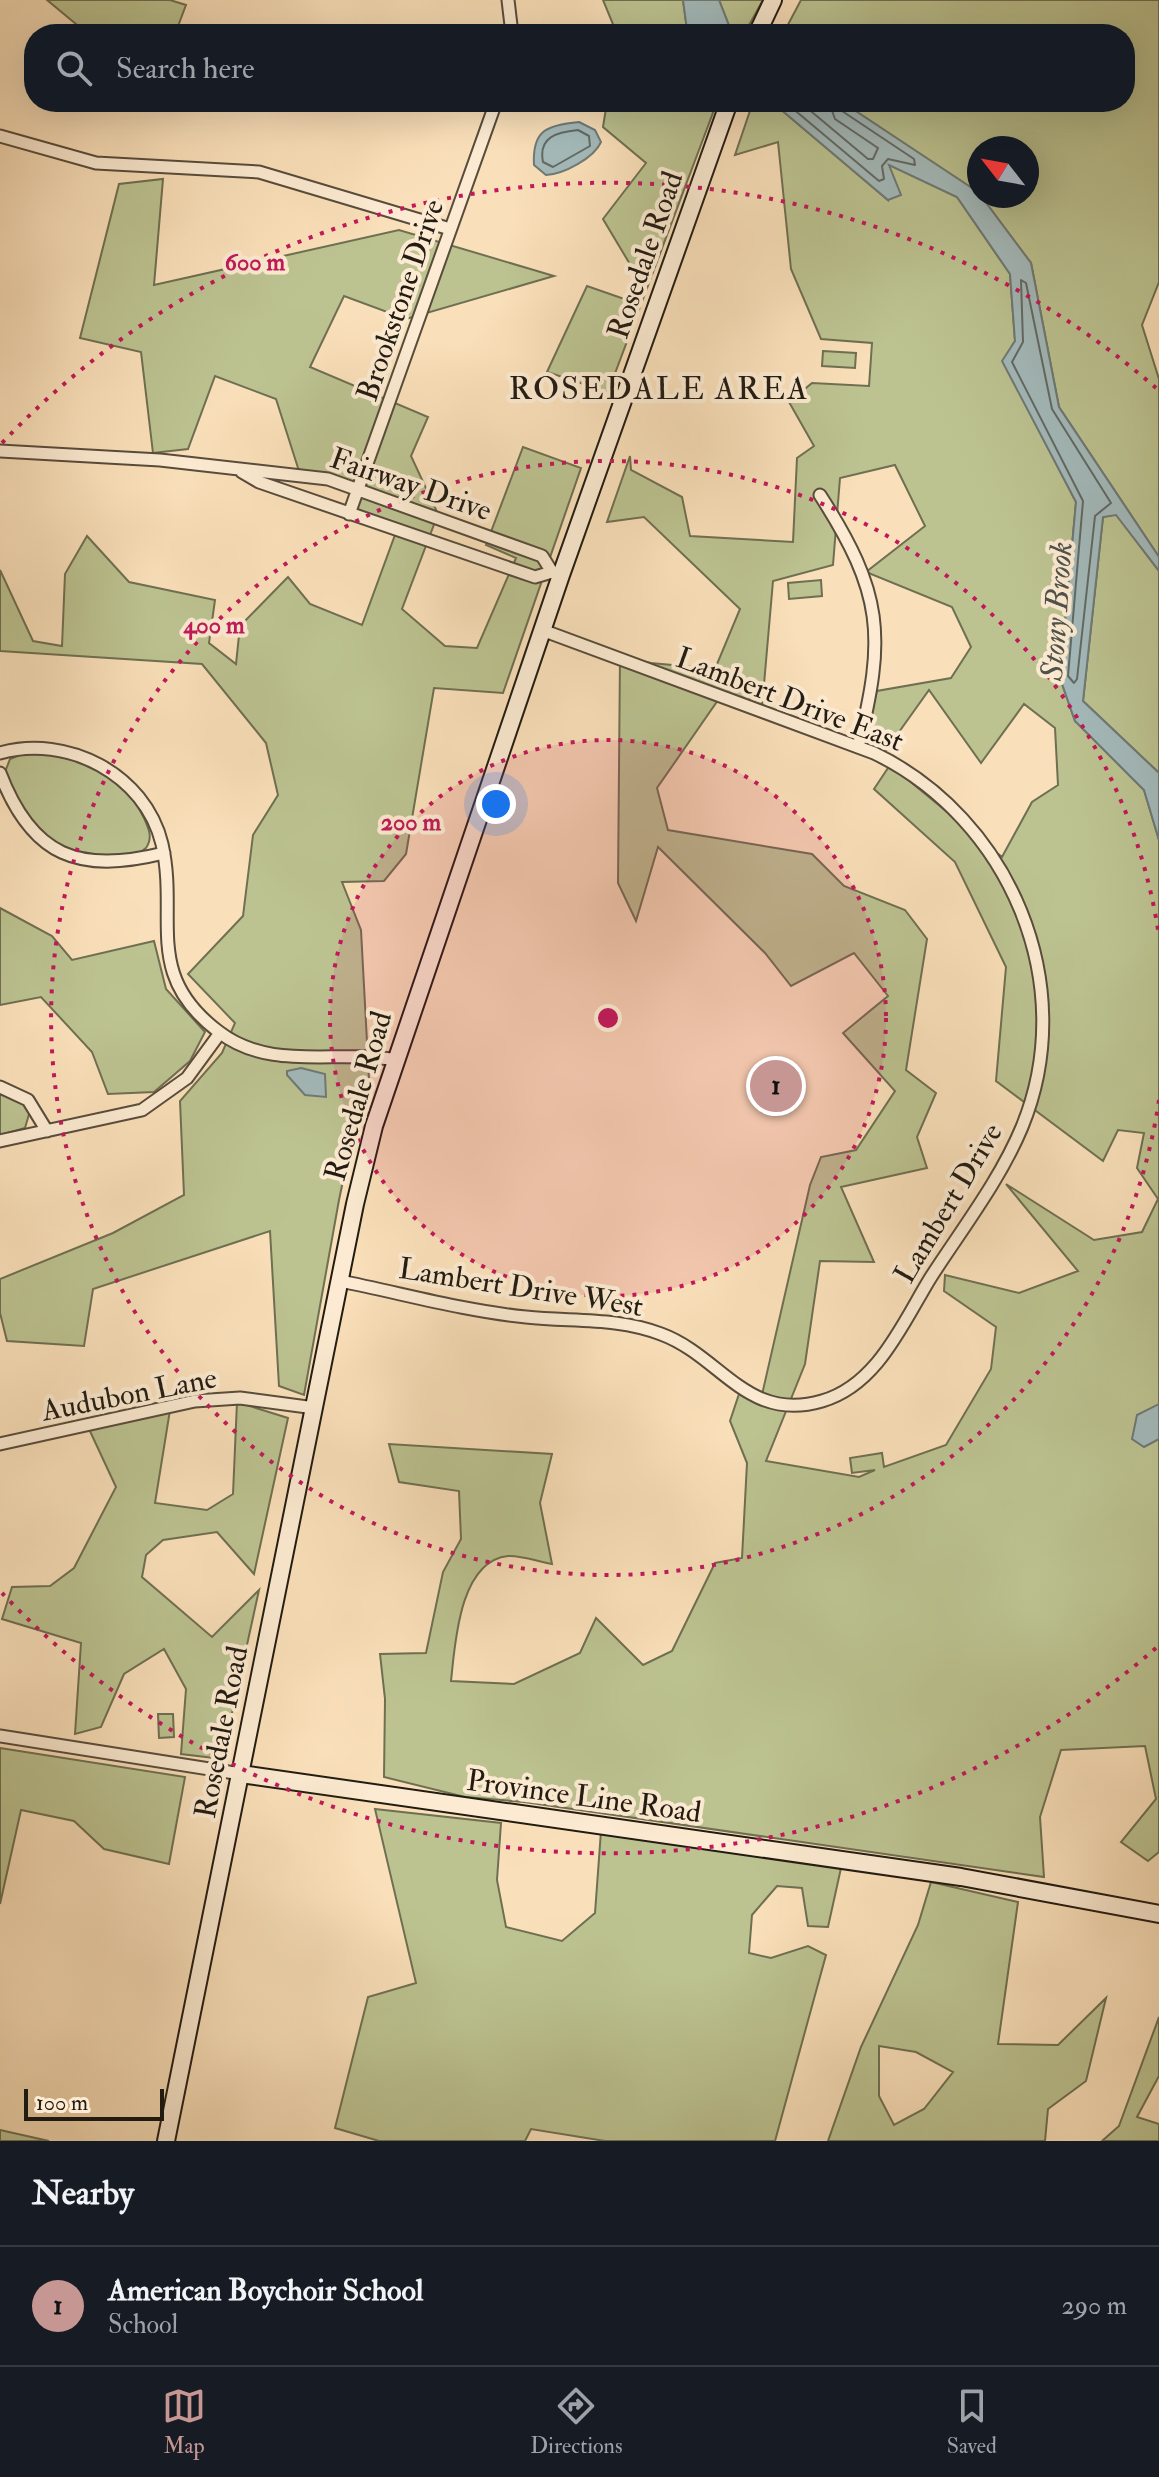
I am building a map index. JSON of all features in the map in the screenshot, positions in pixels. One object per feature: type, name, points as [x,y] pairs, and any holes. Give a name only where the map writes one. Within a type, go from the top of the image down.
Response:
[{"type":"street","points":[[508,0],[511,24]]},
{"type":"street","points":[[761,24],[773,0]]},
{"type":"street","name":"Brookstone Drive","points":[[349,514],[492,112]]},
{"type":"street","name":"Rosedale Road","points":[[166,2141],[367,1155],[396,1060],[542,630],[557,574],[725,112]]},
{"type":"street","points":[[0,136],[96,163],[259,172],[450,229]]},
{"type":"street","name":"Fairway Drive","points":[[0,451],[160,460],[242,472],[257,469],[308,475],[358,488],[542,556],[557,574]]},
{"type":"street","name":"Fairway Drive","points":[[242,472],[259,482],[535,577],[557,574]]},
{"type":"street","points":[[820,495],[860,564],[875,622],[876,666],[858,747]]},
{"type":"street","name":"Lambert Drive East","points":[[542,630],[858,747],[894,763],[932,787],[965,818],[997,861],[1021,910],[1032,942],[1042,999],[1043,1036]]},
{"type":"street","points":[[0,753],[28,748],[60,750],[105,768],[146,808],[164,853],[165,939],[171,965],[192,1006],[220,1033],[243,1046],[276,1056],[356,1054],[396,1060]]},
{"type":"street","points":[[0,773],[10,801],[27,827],[66,855],[115,863],[164,853]]},
{"type":"street","points":[[0,1141],[127,1115],[158,1101],[187,1078],[220,1033]]},
{"type":"street","name":"Lambert Drive","points":[[890,1343],[1011,1152],[1032,1099],[1043,1036]]},
{"type":"street","points":[[0,1087],[28,1100],[47,1131]]},
{"type":"street","name":"Lambert Drive West","points":[[340,1281],[502,1314],[605,1321],[657,1332],[690,1348],[746,1393],[790,1405],[820,1402],[848,1390],[871,1370],[890,1343]]},
{"type":"street","name":"Audubon Lane","points":[[0,1444],[217,1398],[315,1408]]},
{"type":"street","name":"Province Line Road","points":[[0,1736],[241,1774],[961,1877],[1159,1914]]},
{"type":"green space","points":[[47,0],[170,0],[186,5],[179,24],[76,24]]},
{"type":"green space","points":[[603,0],[683,0],[686,24],[613,24]]},
{"type":"green space","points":[[719,0],[763,0],[750,24],[728,24]]},
{"type":"green space","points":[[801,0],[1159,0],[1159,282],[1142,325],[1159,379],[1159,557],[1059,407],[1031,263],[990,208],[1039,208],[1039,136],[967,136],[967,185],[857,112],[1135,112],[1135,24],[788,24]]},
{"type":"green space","points":[[605,112],[713,112],[608,392],[547,372],[587,286],[630,301],[640,281],[603,219],[646,163],[603,127]]},
{"type":"green space","points":[[750,112],[784,112],[888,200],[888,164],[957,197],[1010,274],[1015,341],[1003,361],[1076,502],[1060,678],[1075,721],[1144,790],[1159,840],[1159,1852],[1148,1861],[1121,1842],[1156,1799],[1145,1746],[1061,1750],[1040,1817],[1044,1877],[524,1802],[465,1797],[384,1777],[385,1699],[380,1654],[426,1653],[443,1572],[461,1539],[459,1491],[399,1482],[389,1444],[552,1454],[540,1503],[552,1564],[508,1556],[492,1561],[479,1573],[469,1588],[463,1607],[451,1681],[514,1684],[580,1653],[596,1618],[643,1665],[672,1651],[715,1563],[742,1558],[747,1463],[730,1421],[741,1388],[761,1399],[810,1185],[821,1157],[856,1150],[895,1091],[843,1033],[888,996],[854,953],[791,986],[765,953],[658,847],[636,921],[618,883],[620,657],[715,669],[740,609],[644,517],[607,522],[630,456],[631,470],[682,497],[690,536],[793,542],[797,458],[814,446],[789,402],[812,383],[869,386],[872,343],[821,339],[791,269],[778,142],[735,155]],"holes":[[[895,465],[925,526],[866,572],[952,607],[971,647],[951,678],[877,691],[858,749],[879,760],[929,690],[981,763],[1024,704],[1055,728],[1058,785],[1032,802],[1002,857],[890,765],[874,789],[955,862],[1006,967],[996,1081],[1103,1161],[1118,1130],[1144,1133],[1137,1168],[1158,1199],[1142,1232],[1094,1240],[1006,1184],[1078,1271],[1019,1293],[945,1275],[944,1291],[996,1327],[991,1369],[946,1445],[884,1467],[882,1453],[850,1458],[852,1473],[875,1470],[859,1477],[766,1461],[805,1364],[820,1261],[874,1262],[841,1187],[927,1168],[917,1137],[936,1093],[906,1070],[927,939],[905,910],[844,886],[812,854],[668,830],[657,788],[723,693],[762,707],[773,581],[833,565],[840,478]]]},
{"type":"green space","points":[[163,179],[154,285],[399,230],[554,276],[406,319],[344,296],[310,367],[428,417],[411,456],[438,514],[402,609],[445,646],[477,648],[516,558],[486,545],[523,447],[581,468],[503,693],[434,688],[406,854],[384,881],[342,882],[361,930],[369,1079],[357,1114],[339,1200],[304,1395],[279,1386],[270,1231],[93,1289],[84,1346],[7,1341],[0,1313],[0,1279],[113,1233],[184,1195],[180,1101],[222,1053],[235,1023],[188,974],[243,916],[253,835],[278,795],[266,743],[202,664],[0,651],[0,570],[33,641],[62,646],[65,574],[87,536],[129,582],[215,600],[209,643],[236,664],[240,626],[288,577],[310,604],[362,625],[396,532],[346,512],[356,485],[299,471],[276,399],[215,376],[188,449],[153,453],[141,352],[80,338],[119,184]]},
{"type":"green space","points":[[823,351],[856,353],[855,368],[822,366]]},
{"type":"green space","points":[[1116,514],[1159,571],[1159,773],[1083,701],[1103,517]]},
{"type":"green space","points":[[821,580],[822,596],[789,599],[788,583]]},
{"type":"green space","points":[[28,752],[80,763],[110,778],[135,802],[144,818],[150,837],[146,848],[127,856],[84,853],[67,848],[41,832],[21,806],[5,772],[10,759]]},
{"type":"green space","points":[[0,908],[52,936],[72,960],[154,941],[166,989],[205,1032],[190,1061],[154,1092],[108,1094],[92,1052],[41,997],[0,1005]]},
{"type":"green space","points":[[0,1092],[23,1102],[30,1111],[25,1128],[0,1135]]},
{"type":"green space","points":[[237,1402],[288,1418],[254,1574],[217,1532],[163,1540],[146,1555],[142,1577],[212,1637],[259,1590],[222,1759],[181,1754],[186,1689],[164,1649],[124,1674],[101,1727],[75,1734],[81,1643],[2,1619],[12,1587],[50,1586],[74,1568],[116,1487],[89,1429],[171,1404],[155,1503],[207,1510],[233,1494]]},
{"type":"green space","points":[[158,1714],[173,1714],[174,1737],[159,1738]]},
{"type":"green space","points":[[0,1748],[185,1777],[169,1864],[104,1849],[74,1821],[21,1810],[0,1904]]},
{"type":"green space","points":[[375,1809],[501,1823],[497,1880],[506,1927],[562,1941],[595,1913],[601,1831],[841,1868],[828,1927],[808,1926],[802,1888],[777,1886],[752,1915],[749,1953],[771,1958],[808,1946],[826,1955],[775,2141],[605,2141],[531,2129],[525,2141],[379,2141],[335,2128],[368,1997],[416,1983]]},
{"type":"green space","points":[[931,1882],[1018,1902],[998,2044],[1058,2045],[1106,1998],[1086,2081],[1048,2109],[1045,2141],[828,2141],[861,2047],[918,1925]],"holes":[[[879,2046],[916,2052],[953,2072],[924,2109],[894,2125],[879,2096]]]},
{"type":"green space","points":[[1159,2017],[1159,2076],[1137,2117],[1159,2124],[1159,2141],[1102,2141],[1119,2126]]},
{"type":"green space","points":[[0,2130],[49,2141],[0,2141]]},
{"type":"water","points":[[683,0],[719,0],[728,24],[686,24]]},
{"type":"water","points":[[784,112],[857,112],[967,185],[967,208],[990,208],[1031,263],[1059,407],[1159,557],[1159,571],[1116,515],[1103,517],[1083,701],[1159,773],[1159,840],[1144,790],[1075,721],[1060,678],[1076,502],[1002,361],[1015,341],[1010,274],[957,197],[889,165],[901,195],[888,200]]},
{"type":"water","points":[[579,122],[595,130],[601,142],[592,154],[578,164],[546,175],[534,165],[539,137],[558,125]]},
{"type":"water","points":[[301,1068],[325,1074],[326,1097],[305,1095],[287,1075],[287,1071]]},
{"type":"water","points":[[1159,1404],[1159,1439],[1144,1447],[1132,1439],[1137,1415]]},
{"type":"place","name":"American Boychoir School","points":[[776,1086]]},
{"type":"district","name":"ROSEDALE AREA","points":[[659,388]]},
{"type":"water label","name":"Stony Brook","points":[[1056,611]]}]
